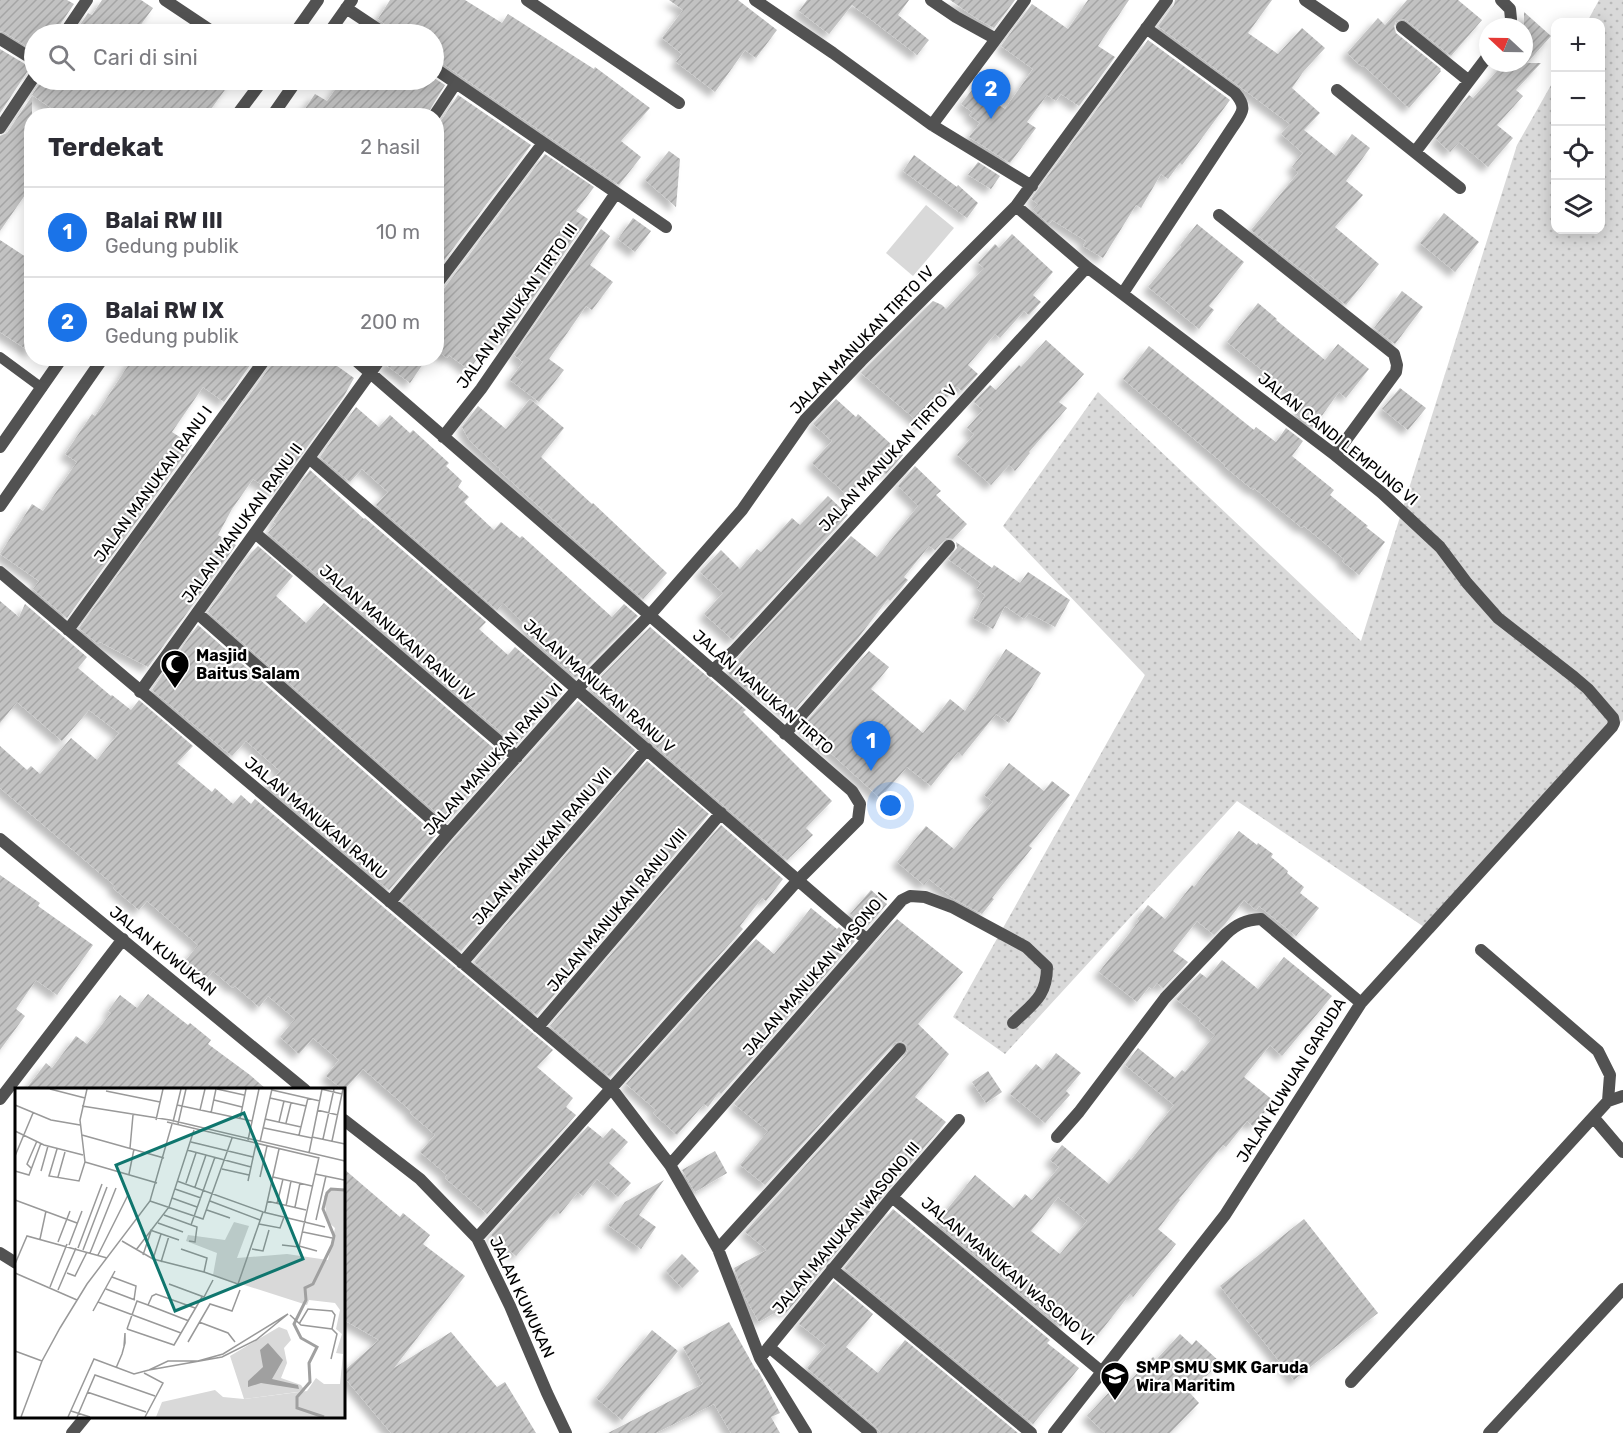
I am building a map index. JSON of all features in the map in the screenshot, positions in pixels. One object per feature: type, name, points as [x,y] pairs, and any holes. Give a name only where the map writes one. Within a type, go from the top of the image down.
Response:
[{"type":"street","points":[[71,24],[87,0]]},
{"type":"street","points":[[165,0],[201,24]]},
{"type":"street","points":[[301,24],[318,0]]},
{"type":"street","points":[[527,0],[679,103]]},
{"type":"street","points":[[755,0],[932,125],[1032,186]]},
{"type":"street","points":[[931,0],[996,39]]},
{"type":"street","points":[[932,125],[1025,0]]},
{"type":"street","name":"JALAN MANUKAN TIRTO IV","points":[[649,616],[742,510],[805,420],[1016,206],[1167,0]]},
{"type":"street","points":[[1305,0],[1343,26]]},
{"type":"street","points":[[1501,0],[1510,9],[1511,18]]},
{"type":"street","points":[[335,24],[349,4],[373,24]]},
{"type":"street","points":[[1402,27],[1469,81]]},
{"type":"street","points":[[1123,293],[1243,109],[1242,102],[1235,93],[1146,28]]},
{"type":"street","points":[[0,39],[24,54]]},
{"type":"street","points":[[1415,152],[1479,68]]},
{"type":"street","points":[[444,75],[666,228]]},
{"type":"street","points":[[439,108],[456,83]]},
{"type":"street","points":[[0,128],[25,90]]},
{"type":"street","points":[[242,108],[256,90]]},
{"type":"street","points":[[278,108],[290,90]]},
{"type":"street","points":[[1337,90],[1460,188]]},
{"type":"street","points":[[444,274],[543,143]]},
{"type":"street","name":"JALAN MANUKAN TIRTO III","points":[[443,437],[481,388],[616,193]]},
{"type":"street","name":"JALAN CANDI LEMPUNG VI","points":[[1016,206],[1088,267],[1382,493],[1440,547],[1452,566],[1498,618],[1581,683],[1613,718],[1614,723],[1361,1003]]},
{"type":"street","points":[[1219,215],[1394,354],[1396,372],[1335,455]]},
{"type":"street","name":"JALAN MANUKAN TIRTO V","points":[[712,671],[763,620],[1088,267]]},
{"type":"street","points":[[0,447],[57,366]]},
{"type":"street","points":[[0,506],[97,366]]},
{"type":"street","name":"JALAN MANUKAN RANU I","points":[[68,630],[260,366]]},
{"type":"street","name":"JALAN MANUKAN TIRTO","points":[[362,366],[852,791],[860,804],[858,820],[798,880],[477,1238]]},
{"type":"street","name":"JALAN MANUKAN RANU II","points":[[140,692],[375,366]]},
{"type":"street","name":"JALAN MANUKAN RANU V","points":[[309,458],[867,939]]},
{"type":"street","name":"JALAN MANUKAN RANU IV","points":[[255,533],[517,758]]},
{"type":"street","points":[[785,734],[949,546]]},
{"type":"street","name":"JALAN MANUKAN RANU","points":[[0,573],[612,1089],[670,1165],[718,1249],[760,1358],[806,1433]]},
{"type":"street","points":[[197,613],[448,834]]},
{"type":"street","name":"JALAN MANUKAN RANU VI","points":[[390,902],[577,689],[649,616]]},
{"type":"street","name":"JALAN MANUKAN RANU VII","points":[[462,963],[647,749]]},
{"type":"street","name":"JALAN MANUKAN RANU VIII","points":[[538,1027],[721,813]]},
{"type":"street","name":"JALAN KUWUKAN","points":[[0,839],[305,1088]]},
{"type":"street","name":"JALAN MANUKAN WASONO I","points":[[670,1165],[867,939],[902,900],[910,896],[925,897],[952,907],[1026,947],[1047,967],[1047,981],[1041,996],[1013,1023]]},
{"type":"street","name":"JALAN KUWUAN GARUDA","points":[[1054,1433],[1225,1215],[1361,1003],[1260,919],[1248,919],[1236,925],[1226,934],[1165,998],[1058,1137]]},
{"type":"street","points":[[0,1099],[123,939]]},
{"type":"street","points":[[1481,950],[1598,1051],[1611,1075],[1608,1101]]},
{"type":"street","points":[[718,1249],[900,1049]]},
{"type":"street","points":[[1352,1382],[1608,1101],[1623,1096]]},
{"type":"street","points":[[1594,1118],[1623,1152]]},
{"type":"street","name":"JALAN MANUKAN WASONO III","points":[[760,1358],[892,1197],[959,1120]]},
{"type":"street","name":"JALAN KUWUKAN","points":[[345,1121],[420,1179],[477,1238],[566,1433]]},
{"type":"street","name":"JALAN MANUKAN WASONO VI","points":[[892,1197],[1102,1372]]},
{"type":"street","points":[[0,1252],[15,1262]]},
{"type":"street","points":[[832,1269],[1031,1433]]},
{"type":"street","points":[[1489,1433],[1623,1289]]},
{"type":"street","points":[[769,1347],[871,1433]]},
{"type":"street","points":[[72,1433],[84,1418]]},
{"type":"lane","points":[[0,357],[42,388]]},
{"type":"shaded area","points":[[1599,0],[1623,0],[1623,720],[1433,933],[1237,801],[1005,1054],[953,1017],[1145,675],[1003,526],[1098,392],[1361,641],[1517,145],[1551,85],[1551,234],[1605,234],[1605,18],[1589,18]]},
{"type":"shaded area","points":[[926,205],[954,228],[913,276],[886,253]]},
{"type":"building","points":[[0,0],[67,0],[74,4],[60,24],[24,24],[24,45],[0,31]]},
{"type":"building","points":[[102,0],[141,0],[153,8],[141,24],[81,24],[88,13],[92,15]]},
{"type":"building","points":[[390,0],[465,0],[502,23],[508,14],[594,69],[595,67],[650,108],[621,141],[641,157],[619,185],[444,64],[444,24],[385,24],[378,19]]},
{"type":"building","points":[[669,0],[738,0],[777,30],[756,58],[745,50],[715,92],[676,62],[682,54],[662,38],[683,10]]},
{"type":"building","points":[[807,0],[909,0],[898,15],[929,40],[917,55],[852,5],[829,34],[799,11]]},
{"type":"building","points":[[950,0],[1015,0],[994,28]]},
{"type":"building","points":[[1088,0],[1129,0],[1098,46],[1115,57],[1079,106],[1061,94],[1056,101],[1047,95],[1027,122],[1036,128],[1010,163],[969,137],[980,123],[969,115],[972,112],[961,104],[972,90],[982,98],[984,96],[1005,109],[1033,69],[1001,46],[1032,4],[1068,29]]},
{"type":"building","points":[[1175,0],[1272,0],[1248,33],[1278,54],[1302,28],[1325,48],[1292,88],[1320,113],[1304,130],[1336,156],[1352,134],[1370,148],[1346,181],[1363,195],[1335,227],[1379,264],[1346,305],[1251,230],[1298,173],[1292,167],[1303,153],[1281,134],[1290,124],[1158,26],[1174,5]]},
{"type":"building","points":[[1407,0],[1458,0],[1480,18],[1479,23],[1451,56],[1407,21],[1403,19],[1396,21],[1394,26],[1396,33],[1441,69],[1409,108],[1347,53],[1378,18],[1385,25]]},
{"type":"building","points":[[1533,20],[1551,36],[1533,56]]},
{"type":"building","points":[[1148,40],[1230,100],[1182,165],[1180,163],[1168,179],[1161,174],[1141,208],[1136,205],[1103,258],[1083,246],[1086,241],[1052,220],[1049,224],[1033,210],[1038,204],[1031,199]]},
{"type":"building","points":[[0,49],[24,63],[24,77],[0,113]]},
{"type":"building","points":[[1533,63],[1541,63],[1533,72]]},
{"type":"building","points":[[1496,72],[1533,72],[1516,90],[1523,96],[1497,125],[1513,138],[1488,167],[1459,142],[1450,152],[1436,139],[1469,95],[1473,98]]},
{"type":"building","points":[[35,90],[225,90],[212,108],[51,108],[32,95]]},
{"type":"building","points":[[335,90],[442,90],[431,108],[305,108],[315,94],[327,101]]},
{"type":"building","points":[[458,95],[531,145],[444,260],[444,116]]},
{"type":"building","points":[[32,96],[32,108],[24,108],[24,196],[0,231],[0,136],[7,133]]},
{"type":"building","points":[[669,151],[680,159],[676,207],[645,180]]},
{"type":"building","points":[[545,154],[594,187],[576,211],[588,219],[501,345],[492,338],[469,370],[449,355],[447,358],[444,356],[444,289]]},
{"type":"building","points":[[914,155],[957,187],[958,185],[978,203],[967,218],[903,171]]},
{"type":"building","points":[[978,162],[1000,176],[991,189],[968,175]]},
{"type":"building","points":[[1444,213],[1479,242],[1455,272],[1420,243]]},
{"type":"building","points":[[633,218],[651,231],[635,252],[618,239]]},
{"type":"building","points":[[1197,224],[1244,262],[1209,306],[1214,310],[1199,329],[1148,287]]},
{"type":"building","points":[[601,229],[610,236],[590,265],[613,282],[592,310],[586,306],[549,359],[564,370],[539,402],[510,380],[523,362],[514,355]]},
{"type":"building","points":[[1012,234],[1053,272],[1033,295],[1041,302],[1029,315],[1024,311],[1000,338],[995,334],[968,365],[978,374],[962,391],[957,387],[922,425],[861,373],[933,301],[946,309],[984,268],[978,263],[995,244],[999,248]]},
{"type":"building","points":[[0,240],[24,256],[24,348],[0,332]]},
{"type":"building","points":[[1402,291],[1423,307],[1395,344],[1374,328]]},
{"type":"building","points":[[1258,303],[1325,360],[1338,344],[1369,369],[1346,398],[1339,392],[1313,428],[1296,415],[1304,404],[1227,342]]},
{"type":"building","points":[[1046,340],[1084,374],[1059,402],[1067,408],[1015,471],[1009,465],[991,485],[957,455],[974,434],[967,428],[983,410],[974,402],[990,385],[996,390]]},
{"type":"building","points":[[1149,346],[1254,430],[1256,427],[1276,442],[1286,428],[1303,441],[1292,456],[1334,490],[1330,495],[1385,542],[1359,575],[1342,561],[1344,559],[1254,488],[1253,490],[1123,379]]},
{"type":"building","points":[[128,366],[249,366],[224,402],[203,387],[172,432],[192,445],[67,618],[33,589],[39,581],[0,554],[32,504],[43,511],[77,462],[65,454],[92,414],[95,416]]},
{"type":"building","points":[[271,366],[337,366],[354,378],[344,396],[274,493],[253,479],[232,509],[218,535],[236,545],[148,667],[100,642],[98,644],[79,628]]},
{"type":"building","points":[[387,366],[422,366],[410,383]]},
{"type":"building","points":[[1400,388],[1426,408],[1408,430],[1382,409]]},
{"type":"building","points":[[530,399],[564,428],[541,457],[667,573],[643,599],[499,470],[469,440],[462,427],[478,406],[506,429]]},
{"type":"building","points":[[836,399],[856,417],[858,414],[903,455],[886,474],[880,468],[869,480],[865,477],[848,496],[812,463],[832,441],[813,424]]},
{"type":"building","points":[[356,407],[379,427],[390,415],[410,433],[413,430],[449,463],[446,466],[462,481],[458,487],[469,497],[464,502],[494,530],[501,522],[520,538],[522,536],[612,617],[624,604],[638,616],[576,678],[526,634],[530,630],[503,603],[497,610],[376,505],[388,492],[362,469],[350,482],[320,457]]},
{"type":"building","points":[[915,466],[941,491],[936,495],[967,524],[953,539],[946,538],[935,550],[929,546],[904,577],[908,580],[890,601],[888,599],[858,638],[789,716],[763,692],[757,698],[728,673],[744,652],[851,536],[877,557],[918,506],[898,486]]},
{"type":"building","points":[[310,470],[486,622],[479,629],[508,655],[515,647],[565,690],[516,745],[268,533],[276,524],[273,522]]},
{"type":"building","points":[[828,496],[848,515],[733,640],[704,614],[723,593],[700,572],[721,550],[740,569],[757,549],[761,552],[792,518],[800,525]]},
{"type":"building","points":[[956,542],[992,568],[994,565],[1020,583],[1028,572],[1070,600],[1055,627],[1029,613],[1024,619],[1005,606],[993,629],[973,618],[985,595],[977,589],[981,583],[948,559],[957,548]]},
{"type":"building","points":[[258,546],[293,576],[276,596],[306,623],[324,603],[505,758],[447,822],[208,612]]},
{"type":"building","points":[[0,601],[19,617],[25,604],[87,657],[78,668],[111,696],[131,710],[139,700],[193,746],[177,763],[212,792],[215,788],[233,804],[241,795],[251,804],[255,799],[553,1050],[537,1067],[573,1098],[566,1107],[576,1115],[487,1214],[445,1178],[447,1175],[420,1152],[435,1135],[363,1069],[345,1089],[341,1088],[326,1076],[339,1060],[313,1038],[299,1054],[280,1037],[295,1019],[268,996],[259,1007],[213,971],[207,978],[186,960],[198,945],[147,901],[139,910],[113,888],[115,886],[0,788],[0,746],[27,770],[31,766],[40,774],[71,738],[97,760],[119,733],[89,710],[62,741],[17,702],[0,723]]},
{"type":"building","points":[[198,625],[436,835],[389,890],[266,786],[280,771],[246,741],[232,756],[152,690]]},
{"type":"building","points":[[650,627],[746,710],[743,712],[832,801],[806,828],[813,835],[787,860],[589,689]]},
{"type":"building","points":[[1006,649],[1041,673],[1009,723],[996,714],[962,756],[958,752],[931,786],[907,767],[880,798],[802,727],[869,651],[889,667],[871,689],[923,733],[950,699],[965,711]]},
{"type":"building","points":[[578,701],[635,750],[461,951],[402,901],[454,839]]},
{"type":"building","points":[[647,761],[709,814],[537,1015],[474,962]]},
{"type":"building","points":[[1009,763],[1044,791],[1052,781],[1070,795],[1029,846],[1032,848],[982,914],[954,899],[929,879],[924,885],[897,862],[926,826],[954,849],[993,802],[984,795]]},
{"type":"building","points":[[721,825],[783,879],[766,901],[762,898],[740,926],[743,929],[610,1077],[550,1026]]},
{"type":"building","points":[[1239,831],[1273,854],[1271,857],[1304,887],[1300,893],[1319,908],[1296,936],[1259,906],[1256,910],[1244,900],[1214,935],[1197,921],[1173,951],[1188,962],[1163,988],[1157,983],[1152,989],[1149,987],[1137,1002],[1099,972],[1139,921],[1137,919],[1148,905],[1165,919]]},
{"type":"building","points":[[0,875],[40,903],[38,906],[93,945],[57,995],[36,980],[16,1009],[25,1016],[0,1050]]},
{"type":"building","points":[[871,890],[887,904],[866,928],[850,914]]},
{"type":"building","points":[[811,908],[855,941],[721,1094],[719,1092],[708,1107],[704,1104],[677,1135],[653,1113],[656,1110],[626,1084],[756,939],[774,954]]},
{"type":"building","points":[[897,919],[963,972],[918,1024],[949,1054],[915,1097],[946,1122],[786,1313],[781,1309],[759,1322],[746,1299],[734,1268],[767,1250],[745,1232],[906,1055],[908,1046],[901,1041],[894,1043],[765,1185],[740,1165],[768,1131],[734,1104]]},
{"type":"building","points":[[1284,957],[1332,996],[1282,1056],[1270,1045],[1244,1077],[1274,1101],[1253,1126],[1247,1121],[1226,1147],[1223,1145],[1179,1199],[1158,1229],[1176,1244],[1133,1297],[1130,1294],[1097,1336],[1071,1314],[1061,1327],[936,1223],[975,1175],[1014,1208],[1025,1194],[1032,1200],[1059,1167],[1050,1160],[1062,1145],[1109,1184],[1174,1105],[1125,1065],[1138,1048],[1175,1078],[1182,1070],[1185,1072],[1215,1035],[1199,1021],[1201,1019],[1176,999],[1200,973],[1207,978],[1222,960],[1258,989]],"holes":[[[1058,1197],[1087,1221],[1060,1254],[1031,1231]]]},
{"type":"building","points":[[148,994],[188,1025],[190,1023],[211,1040],[208,1044],[265,1088],[27,1088],[46,1063],[52,1068],[76,1036],[87,1044],[111,1013],[108,1011],[120,995],[137,1008]]},
{"type":"building","points":[[1056,1053],[1081,1073],[1066,1091],[1070,1095],[1045,1123],[1010,1094],[1036,1064],[1043,1070]]},
{"type":"building","points":[[988,1071],[1002,1092],[986,1103],[972,1082]]},
{"type":"building","points":[[588,1126],[603,1138],[612,1128],[628,1142],[609,1163],[631,1183],[618,1197],[597,1179],[583,1196],[578,1192],[560,1214],[556,1210],[516,1256],[491,1235]]},
{"type":"building","points":[[715,1151],[727,1173],[695,1192],[682,1170]]},
{"type":"building","points":[[345,1170],[400,1217],[403,1213],[430,1235],[423,1244],[465,1276],[394,1368],[451,1332],[497,1387],[505,1382],[536,1433],[391,1433],[345,1378],[345,1370],[379,1340],[345,1321]]},
{"type":"building","points":[[664,1180],[639,1215],[656,1227],[641,1249],[608,1225],[625,1202]]},
{"type":"building","points":[[893,1209],[1050,1340],[1047,1343],[1079,1368],[1033,1424],[844,1268]]},
{"type":"building","points":[[1304,1219],[1378,1313],[1294,1380],[1220,1286]]},
{"type":"building","points":[[682,1254],[699,1271],[682,1288],[666,1271]]},
{"type":"building","points":[[834,1281],[873,1314],[846,1347],[878,1373],[905,1340],[1018,1433],[881,1433],[807,1368],[826,1345],[799,1324]]},
{"type":"building","points":[[729,1322],[780,1413],[771,1417],[780,1433],[731,1433],[714,1404],[656,1433],[608,1433],[703,1384],[683,1347]]},
{"type":"building","points":[[652,1330],[678,1351],[622,1420],[596,1398]]},
{"type":"building","points":[[1180,1334],[1192,1345],[1196,1340],[1220,1362],[1190,1393],[1199,1403],[1170,1433],[1105,1433],[1087,1416],[1114,1387],[1119,1392],[1153,1357],[1156,1360]]},
{"type":"place","name":"Balai RW IX","points":[[991,119]]},
{"type":"place","name":"Masjid Baitus Salam","points":[[175,690]]},
{"type":"place","name":"Balai RW III","points":[[871,771]]},
{"type":"place","name":"SMP SMU SMK Garuda Wira Maritim","points":[[1115,1402]]}]
